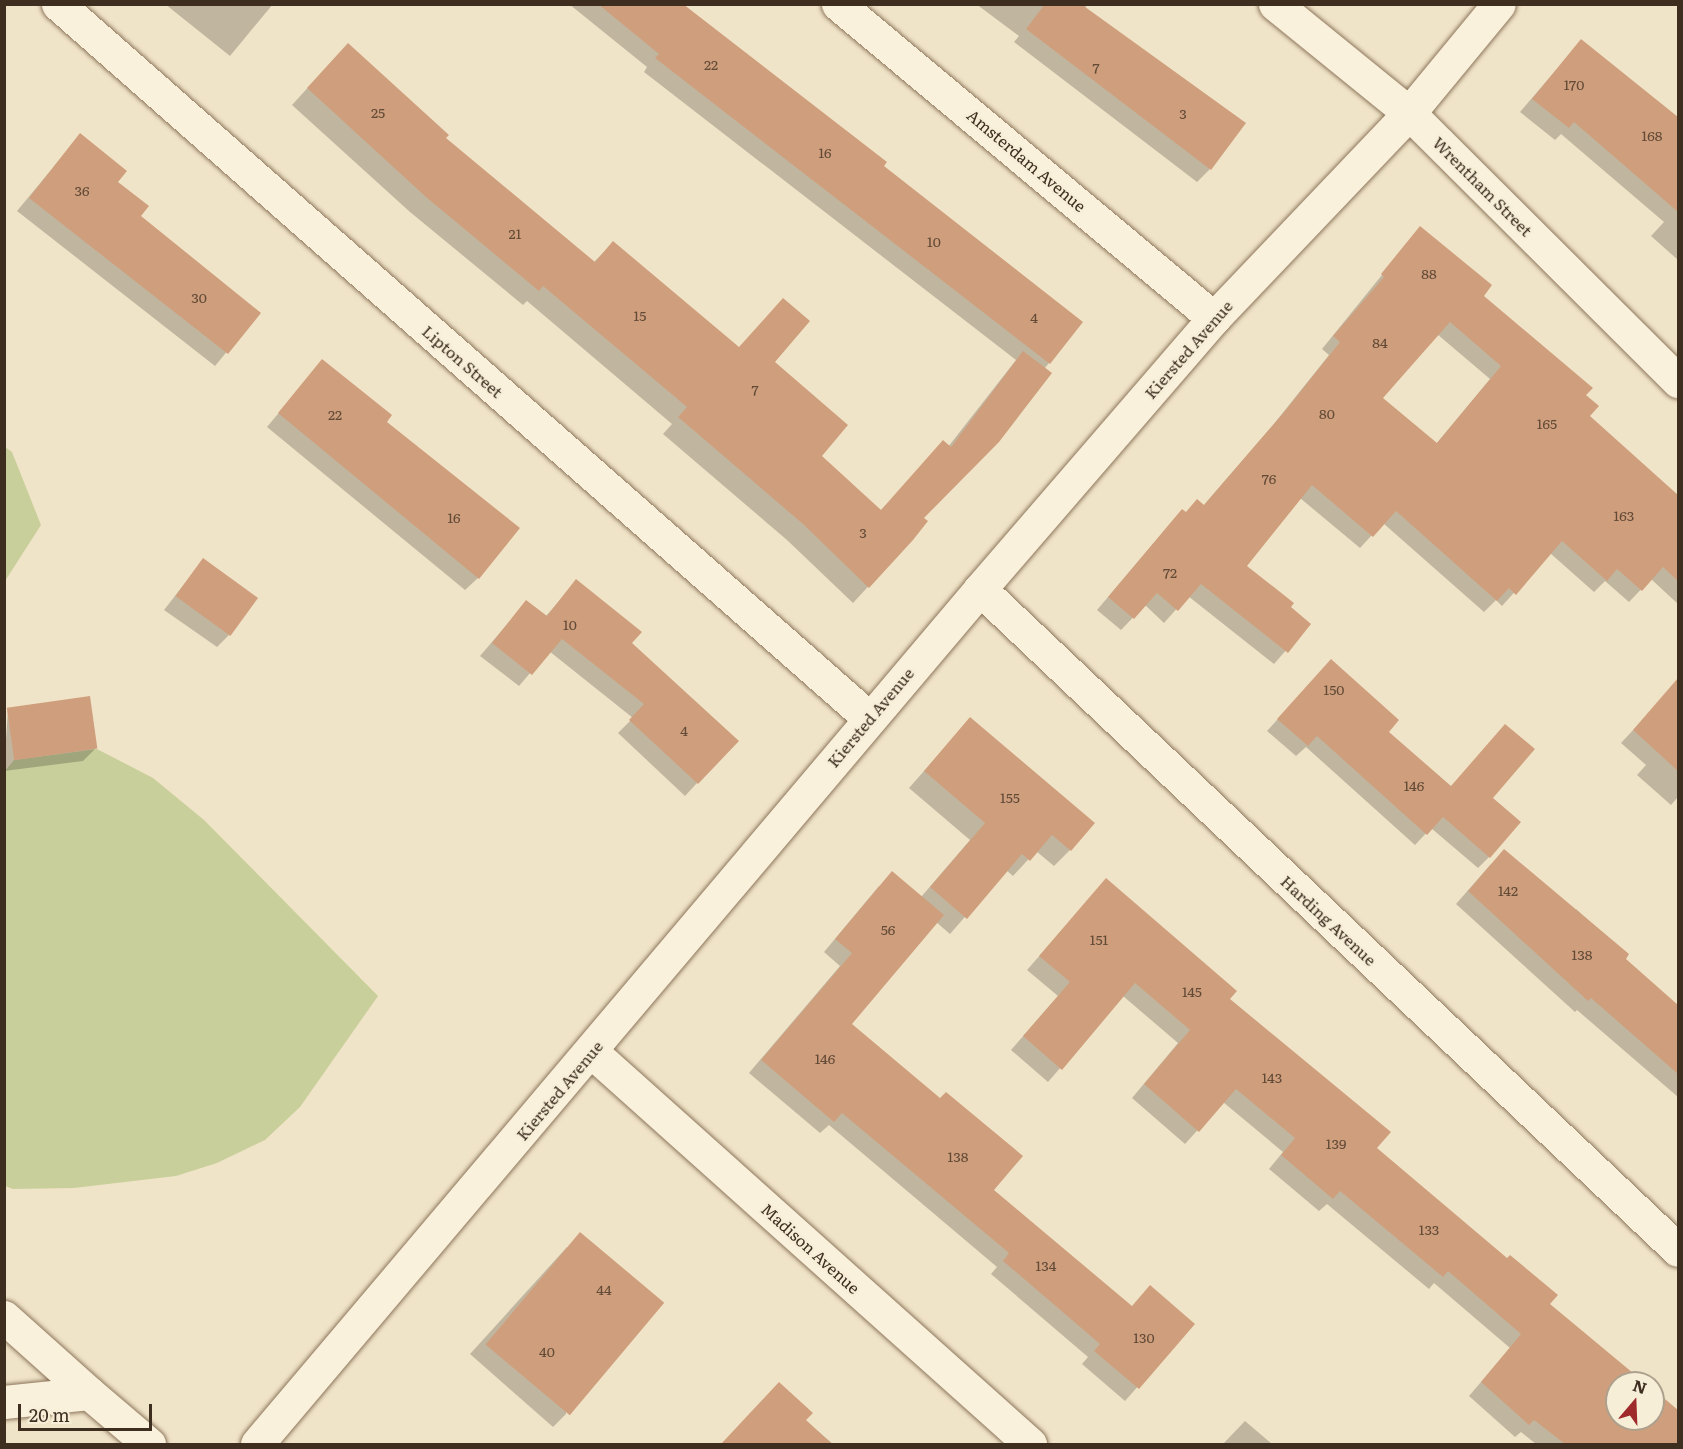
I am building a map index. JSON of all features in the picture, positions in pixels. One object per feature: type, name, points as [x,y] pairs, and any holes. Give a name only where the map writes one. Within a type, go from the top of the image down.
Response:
[{"type":"street","name":"Lipton Street","points":[[58,4],[868,718]]},
{"type":"street","name":"Amsterdam Avenue","points":[[838,4],[1214,318]]},
{"type":"street","name":"Wrentham Street","points":[[1275,4],[1409,113],[1678,381]]},
{"type":"street","name":"Kiersted Avenue","points":[[257,1444],[592,1052],[868,718],[1214,318],[1409,113],[1499,4]]},
{"type":"street","name":"Harding Avenue","points":[[980,589],[1678,1250]]},
{"type":"street","name":"Madison Avenue","points":[[592,1052],[1030,1444]]},
{"type":"street","points":[[4,1317],[88,1393],[149,1444]]},
{"type":"street","points":[[4,1402],[88,1393]]},
{"type":"green space","points":[[5,447],[12,452],[41,525],[5,581]]},
{"type":"green space","points":[[97,749],[153,778],[204,820],[378,996],[300,1107],[265,1140],[217,1163],[176,1176],[74,1188],[13,1189],[5,1186],[5,771],[14,760]]},
{"type":"building","points":[[598,4],[683,4],[887,162],[884,166],[1083,322],[1050,364],[655,58],[659,54]]},
{"type":"building","points":[[1045,4],[1081,4],[1246,123],[1211,170],[1026,29]]},
{"type":"building","points":[[1581,39],[1678,117],[1678,212],[1574,122],[1569,128],[1532,99]]},
{"type":"building","points":[[348,43],[449,135],[446,138],[595,262],[613,241],[739,347],[783,298],[810,321],[775,362],[848,425],[822,456],[881,510],[943,440],[951,447],[1023,351],[1052,373],[999,442],[924,518],[928,521],[869,588],[803,524],[678,417],[687,407],[543,286],[539,291],[426,197],[307,88]]},
{"type":"building","points":[[80,133],[127,171],[118,182],[149,206],[141,216],[261,313],[228,354],[29,198]]},
{"type":"building","points":[[1420,226],[1492,285],[1484,296],[1593,388],[1586,395],[1599,406],[1590,416],[1678,495],[1678,581],[1663,567],[1642,591],[1617,569],[1607,581],[1562,541],[1516,595],[1509,588],[1497,601],[1396,511],[1373,537],[1312,485],[1247,566],[1294,603],[1291,607],[1311,624],[1288,653],[1201,584],[1178,611],[1157,593],[1134,619],[1108,597],[1182,509],[1186,512],[1197,499],[1204,505],[1285,411],[1340,342],[1333,336],[1384,277],[1381,274]],"holes":[[[1450,322],[1501,366],[1437,443],[1383,398]]]},
{"type":"building","points":[[322,359],[392,415],[387,422],[520,528],[479,579],[278,413]]},
{"type":"building","points":[[203,558],[258,598],[230,636],[175,596]]},
{"type":"building","points":[[576,579],[642,632],[632,643],[739,741],[698,784],[629,720],[644,704],[562,639],[532,675],[492,643],[526,600],[547,616]]},
{"type":"building","points":[[1331,659],[1399,720],[1389,732],[1451,786],[1505,724],[1535,749],[1493,798],[1521,822],[1490,858],[1443,817],[1427,835],[1317,736],[1308,746],[1277,719]]},
{"type":"building","points":[[1678,678],[1678,771],[1633,730]]},
{"type":"building","points":[[90,696],[97,748],[14,760],[7,708]]},
{"type":"building","points":[[970,717],[1095,823],[1071,851],[1052,835],[1030,861],[1022,854],[967,919],[930,887],[985,823],[924,771]]},
{"type":"building","points":[[1504,849],[1629,954],[1626,959],[1678,1005],[1678,1074],[1591,998],[1588,1001],[1468,891]]},
{"type":"building","points":[[892,871],[944,915],[852,1024],[940,1098],[946,1092],[1023,1156],[994,1190],[1132,1306],[1150,1285],[1195,1324],[1139,1389],[1094,1351],[1100,1344],[1003,1261],[1009,1253],[842,1113],[834,1122],[761,1060],[852,953],[835,939]]},
{"type":"building","points":[[1106,878],[1237,991],[1230,999],[1391,1132],[1377,1148],[1507,1258],[1510,1255],[1558,1295],[1550,1304],[1631,1371],[1605,1371],[1605,1431],[1665,1431],[1665,1399],[1678,1410],[1678,1444],[1565,1444],[1534,1420],[1529,1425],[1481,1382],[1521,1334],[1448,1271],[1443,1277],[1340,1191],[1333,1199],[1281,1155],[1295,1138],[1236,1089],[1199,1132],[1144,1084],[1190,1030],[1135,983],[1062,1070],[1023,1036],[1070,982],[1039,956]]},
{"type":"building","points":[[580,1232],[664,1303],[570,1415],[486,1345]]},
{"type":"building","points":[[779,1382],[813,1413],[806,1420],[832,1444],[721,1444]]}]
